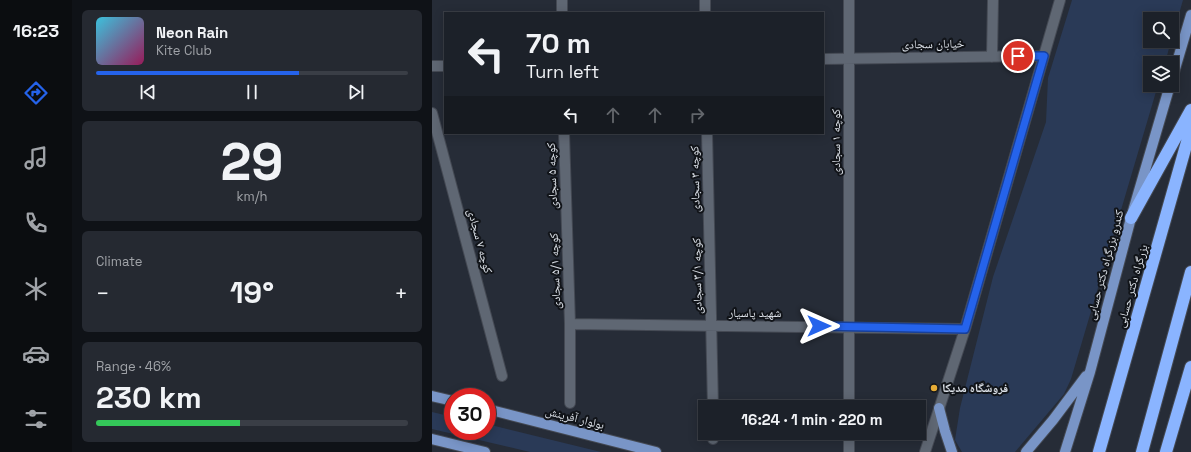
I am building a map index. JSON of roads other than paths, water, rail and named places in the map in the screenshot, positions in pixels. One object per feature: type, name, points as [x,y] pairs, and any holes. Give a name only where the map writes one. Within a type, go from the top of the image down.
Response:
[{"type":"highway","points":[[1131,218],[1191,110]]},
{"type":"highway","name":"بزرگراه دکتر حسابی","points":[[1099,452],[1191,128]]},
{"type":"highway","points":[[1142,452],[1191,272]]},
{"type":"highway","points":[[1166,452],[1191,367]]},
{"type":"main road","points":[[1179,56],[1191,15]]},
{"type":"main road","name":"کندرو بزرگراه دکتر حسابی","points":[[1065,452],[1090,372],[1131,218],[1168,92]]},
{"type":"main road","points":[[1026,452],[1090,372]]},
{"type":"main road","points":[[432,396],[444,399]]},
{"type":"main road","points":[[939,408],[952,452]]},
{"type":"main road","name":"بولوار آفرینش","points":[[496,411],[656,452]]},
{"type":"main road","points":[[432,439],[485,452]]},
{"type":"street","points":[[562,0],[562,12]]},
{"type":"street","points":[[705,0],[705,12]]},
{"type":"street","name":"کوچه ۱ سجادی","points":[[849,0],[849,400]]},
{"type":"street","points":[[992,0],[992,57]]},
{"type":"street","points":[[925,452],[965,329],[1060,0]]},
{"type":"street","name":"خیابان سجادی","points":[[824,59],[1044,56]]},
{"type":"street","points":[[432,66],[444,66]]},
{"type":"street","name":"کوچه ۷ سجادی","points":[[432,113],[502,376]]},
{"type":"street","name":"کوچه ۵ سجادی","points":[[564,134],[567,218]]},
{"type":"street","name":"کوچه ۳ سجادی","points":[[707,134],[709,225]]},
{"type":"street","name":"کوچه ۵/۱ سجادی","points":[[567,218],[570,324],[570,403]]},
{"type":"street","name":"کوچه ۳/۱ سجادی","points":[[709,225],[713,400]]},
{"type":"street","name":"شهید پاسیار","points":[[570,324],[849,326],[965,329]]},
{"type":"street","points":[[850,440],[850,452]]},
{"type":"place","name":"فروشگاه مدیکا","points":[[934,388]]}]
